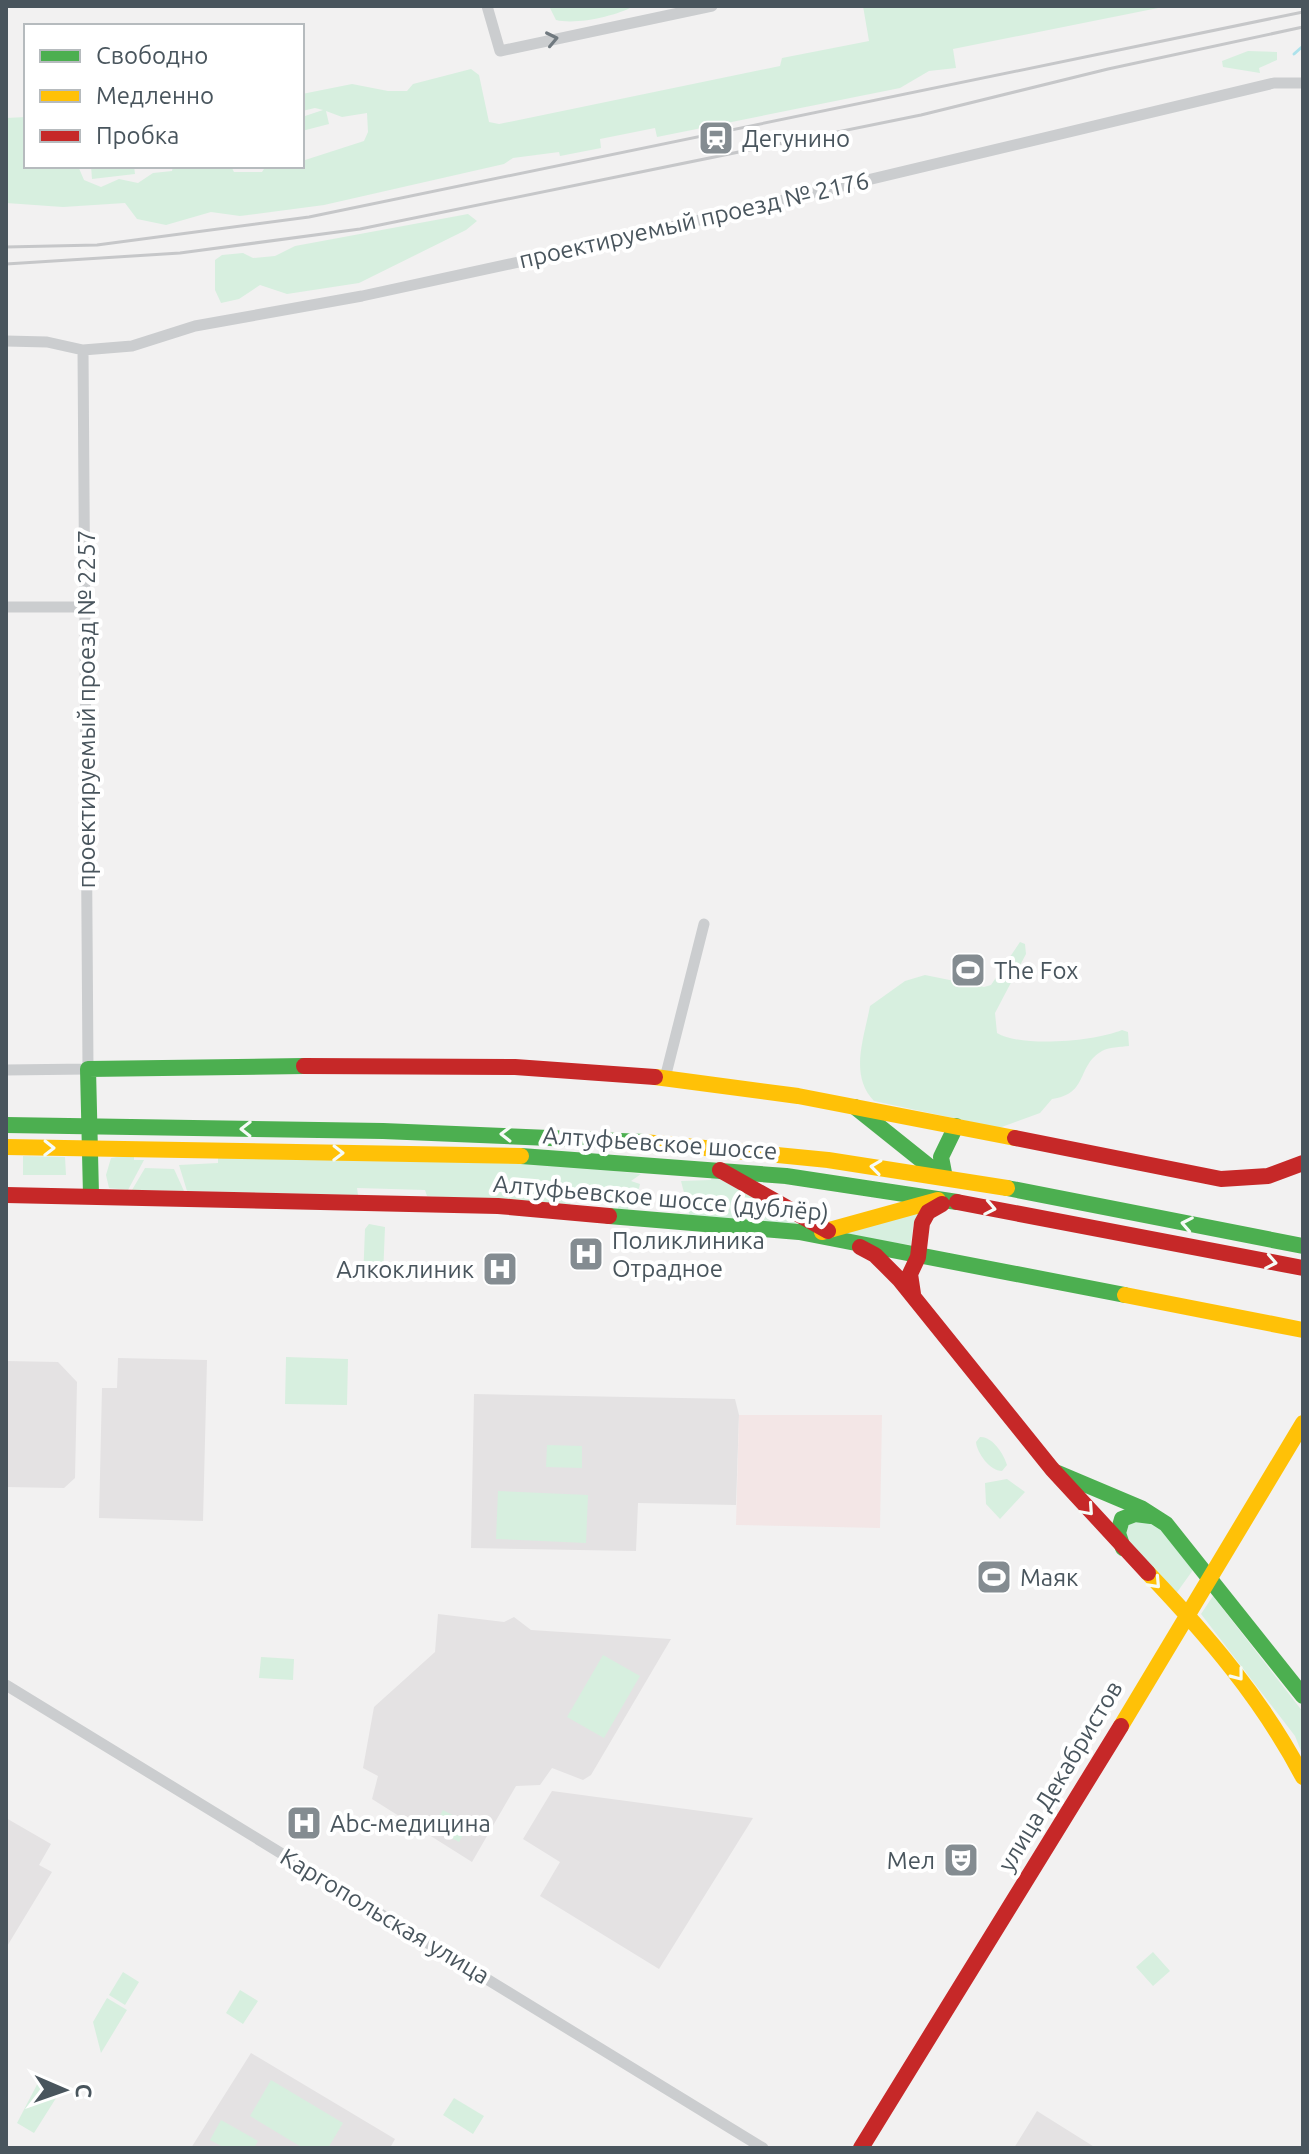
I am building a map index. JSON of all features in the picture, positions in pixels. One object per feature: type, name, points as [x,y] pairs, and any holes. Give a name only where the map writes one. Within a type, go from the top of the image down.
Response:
[{"type":"main road","points":[[91,1195],[92,1127],[88,1069],[465,1066],[665,1078],[852,1105],[1221,1179],[1268,1176],[1303,1163]]},
{"type":"main road","points":[[852,1105],[945,1178]]},
{"type":"main road","name":"Алтуфьевское шоссе","points":[[6,1125],[581,1136],[788,1155],[945,1178],[1303,1246]]},
{"type":"main road","points":[[945,1178],[939,1158],[956,1126]]},
{"type":"main road","name":"Алтуфьевское шоссе","points":[[6,1147],[551,1157],[719,1170],[950,1201],[1303,1268]]},
{"type":"main road","points":[[719,1170],[875,1255],[916,1299],[1053,1471],[1188,1615],[1285,1737],[1303,1777]]},
{"type":"main road","name":"Алтуфьевское шоссе (дублёр)","points":[[6,1195],[498,1206],[808,1233],[1303,1330]]},
{"type":"main road","points":[[808,1233],[828,1231],[916,1205],[950,1201]]},
{"type":"main road","points":[[916,1299],[909,1277],[919,1253],[919,1229],[924,1217],[934,1207],[950,1201]]},
{"type":"main road","name":"улица Декабристов","points":[[861,2148],[1212,1578],[1302,1424]]},
{"type":"main road","points":[[1053,1471],[1156,1517],[1212,1578],[1303,1696]]},
{"type":"main road","points":[[1123,1549],[1118,1533],[1122,1519],[1135,1514],[1156,1517]]},
{"type":"street","points":[[487,6],[500,51],[712,6]]},
{"type":"street","name":"проектируемый проезд № 2176","points":[[6,341],[47,342],[83,350],[132,346],[195,326],[362,296],[574,250],[1274,83],[1303,83]]},
{"type":"street","name":"проектируемый проезд № 2257","points":[[83,350],[88,1069]]},
{"type":"street","points":[[6,607],[85,607]]},
{"type":"street","points":[[665,1078],[704,924]]},
{"type":"street","points":[[6,1070],[88,1069]]},
{"type":"street","name":"Каргопольская улица","points":[[6,1685],[763,2148]]},
{"type":"shaded area","points":[[118,1358],[207,1360],[203,1521],[99,1518],[102,1388],[117,1388]]},
{"type":"shaded area","points":[[6,1361],[58,1362],[77,1382],[75,1478],[64,1488],[6,1487]]},
{"type":"shaded area","points":[[474,1394],[735,1399],[739,1415],[736,1505],[638,1503],[636,1551],[471,1548]]},
{"type":"shaded area","points":[[739,1415],[882,1415],[880,1528],[736,1525]]},
{"type":"shaded area","points":[[438,1614],[504,1622],[514,1617],[531,1630],[671,1639],[591,1775],[583,1780],[552,1768],[540,1785],[516,1786],[472,1862],[372,1799],[378,1776],[363,1768],[374,1707],[435,1652]]},
{"type":"shaded area","points":[[552,1791],[753,1818],[659,1969],[540,1896],[560,1862],[523,1839]]},
{"type":"shaded area","points":[[6,1818],[51,1844],[39,1865],[52,1872],[6,1948]]},
{"type":"shaded area","points":[[251,2053],[395,2139],[390,2148],[191,2148]]},
{"type":"shaded area","points":[[1037,2111],[1096,2148],[1014,2148]]},
{"type":"green space","points":[[549,6],[634,6],[607,16],[565,21],[556,20]]},
{"type":"green space","points":[[863,6],[1168,6],[953,49],[956,68],[929,71],[900,88],[657,137],[655,128],[600,139],[601,148],[560,156],[559,152],[513,158],[504,164],[324,205],[240,216],[211,212],[166,225],[137,219],[125,203],[63,207],[6,203],[6,118],[24,117],[24,168],[79,168],[84,180],[101,187],[119,179],[138,183],[153,173],[172,171],[173,168],[232,168],[234,172],[262,172],[265,168],[304,168],[304,160],[364,141],[368,132],[367,113],[342,117],[326,111],[329,124],[304,130],[304,116],[323,110],[304,111],[304,94],[352,84],[407,91],[413,84],[471,69],[479,75],[489,122],[499,124],[780,66],[782,58],[869,41]]},
{"type":"green space","points":[[1248,51],[1277,52],[1277,60],[1259,68],[1260,73],[1223,67],[1222,61]]},
{"type":"green space","points":[[91,168],[134,168],[135,174],[92,179]]},
{"type":"green space","points":[[468,214],[477,221],[466,230],[359,283],[287,294],[260,285],[239,299],[221,303],[215,290],[215,260],[222,255],[243,253],[253,258],[275,256],[295,246]]},
{"type":"green space","points":[[1020,942],[1025,944],[1026,954],[995,1013],[997,1033],[1008,1038],[1041,1042],[1095,1037],[1122,1030],[1128,1032],[1129,1046],[1102,1051],[1088,1064],[1072,1092],[1052,1099],[1040,1113],[999,1128],[874,1101],[866,1091],[860,1068],[870,1006],[905,981],[925,975],[984,987],[991,985]]},
{"type":"green space","points":[[134,1154],[134,1160],[144,1160],[128,1190],[109,1188],[106,1175],[111,1158]]},
{"type":"green space","points":[[23,1156],[65,1157],[66,1175],[23,1175]]},
{"type":"green space","points":[[218,1156],[615,1165],[615,1171],[641,1174],[631,1181],[640,1184],[628,1210],[618,1209],[618,1202],[572,1198],[570,1205],[427,1196],[425,1190],[357,1188],[358,1195],[187,1191],[179,1165],[218,1163]]},
{"type":"green space","points":[[145,1168],[174,1169],[184,1191],[132,1190]]},
{"type":"green space","points":[[712,1175],[795,1220],[796,1224],[690,1216],[681,1181],[711,1180]]},
{"type":"green space","points":[[922,1207],[913,1226],[911,1245],[847,1236],[845,1231]]},
{"type":"green space","points":[[369,1224],[385,1227],[383,1277],[378,1281],[363,1280],[365,1229]]},
{"type":"green space","points":[[286,1357],[348,1359],[347,1405],[285,1404]]},
{"type":"green space","points":[[980,1437],[989,1439],[1000,1451],[1007,1465],[1002,1471],[989,1465],[982,1456],[976,1442]]},
{"type":"green space","points":[[547,1445],[582,1446],[582,1468],[546,1467]]},
{"type":"green space","points":[[1007,1479],[1025,1492],[1000,1519],[986,1504],[985,1483]]},
{"type":"green space","points":[[498,1491],[588,1495],[586,1543],[496,1539]]},
{"type":"green space","points":[[1140,1517],[1159,1527],[1193,1570],[1175,1595],[1123,1543],[1121,1530]]},
{"type":"green space","points":[[1213,1596],[1303,1712],[1303,1756],[1295,1736],[1201,1614]]},
{"type":"green space","points":[[603,1655],[640,1676],[604,1738],[567,1717]]},
{"type":"green space","points":[[261,1657],[294,1659],[293,1680],[259,1678]]},
{"type":"green space","points":[[443,1810],[469,1824],[459,1842],[433,1828]]},
{"type":"green space","points":[[1153,1952],[1170,1971],[1153,1986],[1136,1967]]},
{"type":"green space","points":[[123,1972],[139,1982],[125,2005],[109,1995]]},
{"type":"green space","points":[[240,1990],[258,2001],[243,2024],[226,2013]]},
{"type":"green space","points":[[107,1998],[127,2010],[101,2053],[93,2022]]},
{"type":"green space","points":[[42,2075],[63,2087],[34,2133],[17,2123]]},
{"type":"green space","points":[[271,2080],[343,2123],[328,2148],[303,2148],[250,2116]]},
{"type":"green space","points":[[454,2098],[484,2116],[473,2134],[443,2115]]},
{"type":"green space","points":[[221,2120],[258,2141],[254,2148],[225,2148],[210,2140]]},
{"type":"waterway","points":[[1294,54],[1303,46]]},
{"type":"railway","points":[[6,247],[97,245],[309,217],[1303,12]]},
{"type":"railway","points":[[6,264],[180,253],[360,229],[921,115],[1108,69],[1303,27]]},
{"type":"traffic: fast","points":[[91,1195],[88,1069],[304,1066]]},
{"type":"traffic: fast","points":[[855,1107],[940,1175]]},
{"type":"traffic: fast","points":[[6,1125],[383,1131],[644,1142]]},
{"type":"traffic: fast","points":[[945,1178],[941,1157],[956,1126]]},
{"type":"traffic: fast","points":[[521,1156],[786,1176],[957,1202]]},
{"type":"traffic: fast","points":[[1007,1188],[1303,1246]]},
{"type":"traffic: fast","points":[[609,1216],[799,1232],[1125,1295]]},
{"type":"traffic: fast","points":[[1058,1473],[1141,1508],[1166,1524],[1303,1696]]},
{"type":"traffic: fast","points":[[1123,1548],[1118,1533],[1122,1519],[1135,1514],[1151,1516]]},
{"type":"traffic: slow","points":[[655,1077],[798,1096],[1015,1138]]},
{"type":"traffic: slow","points":[[644,1142],[828,1160],[1007,1188]]},
{"type":"traffic: slow","points":[[6,1147],[521,1156]]},
{"type":"traffic: slow","points":[[822,1232],[938,1200]]},
{"type":"traffic: slow","points":[[1125,1295],[1303,1330]]},
{"type":"traffic: slow","points":[[1121,1726],[1303,1423]]},
{"type":"traffic: slow","points":[[1148,1573],[1233,1669],[1270,1721],[1303,1777]]},
{"type":"traffic: jam","points":[[304,1066],[515,1067],[655,1077]]},
{"type":"traffic: jam","points":[[1015,1138],[1221,1179],[1268,1176],[1303,1163]]},
{"type":"traffic: jam","points":[[720,1170],[828,1231]]},
{"type":"traffic: jam","points":[[6,1195],[498,1206],[609,1216]]},
{"type":"traffic: jam","points":[[957,1202],[1303,1268]]},
{"type":"traffic: jam","points":[[913,1294],[910,1274],[918,1257],[922,1223],[928,1212],[942,1204]]},
{"type":"traffic: jam","points":[[860,1247],[875,1255],[899,1279],[1052,1469],[1148,1573]]},
{"type":"traffic: jam","points":[[861,2148],[1121,1726]]},
{"type":"place","name":"Дегунино","points":[[716,138]]},
{"type":"place","name":"The Fox","points":[[968,970]]},
{"type":"place","name":"Поликлиника Отрадное","points":[[586,1254]]},
{"type":"place","name":"Алкоклиник","points":[[500,1269]]},
{"type":"place","name":"Маяк","points":[[994,1577]]},
{"type":"place","name":"Abc-медицина","points":[[304,1823]]},
{"type":"place","name":"Мел","points":[[961,1860]]}]
